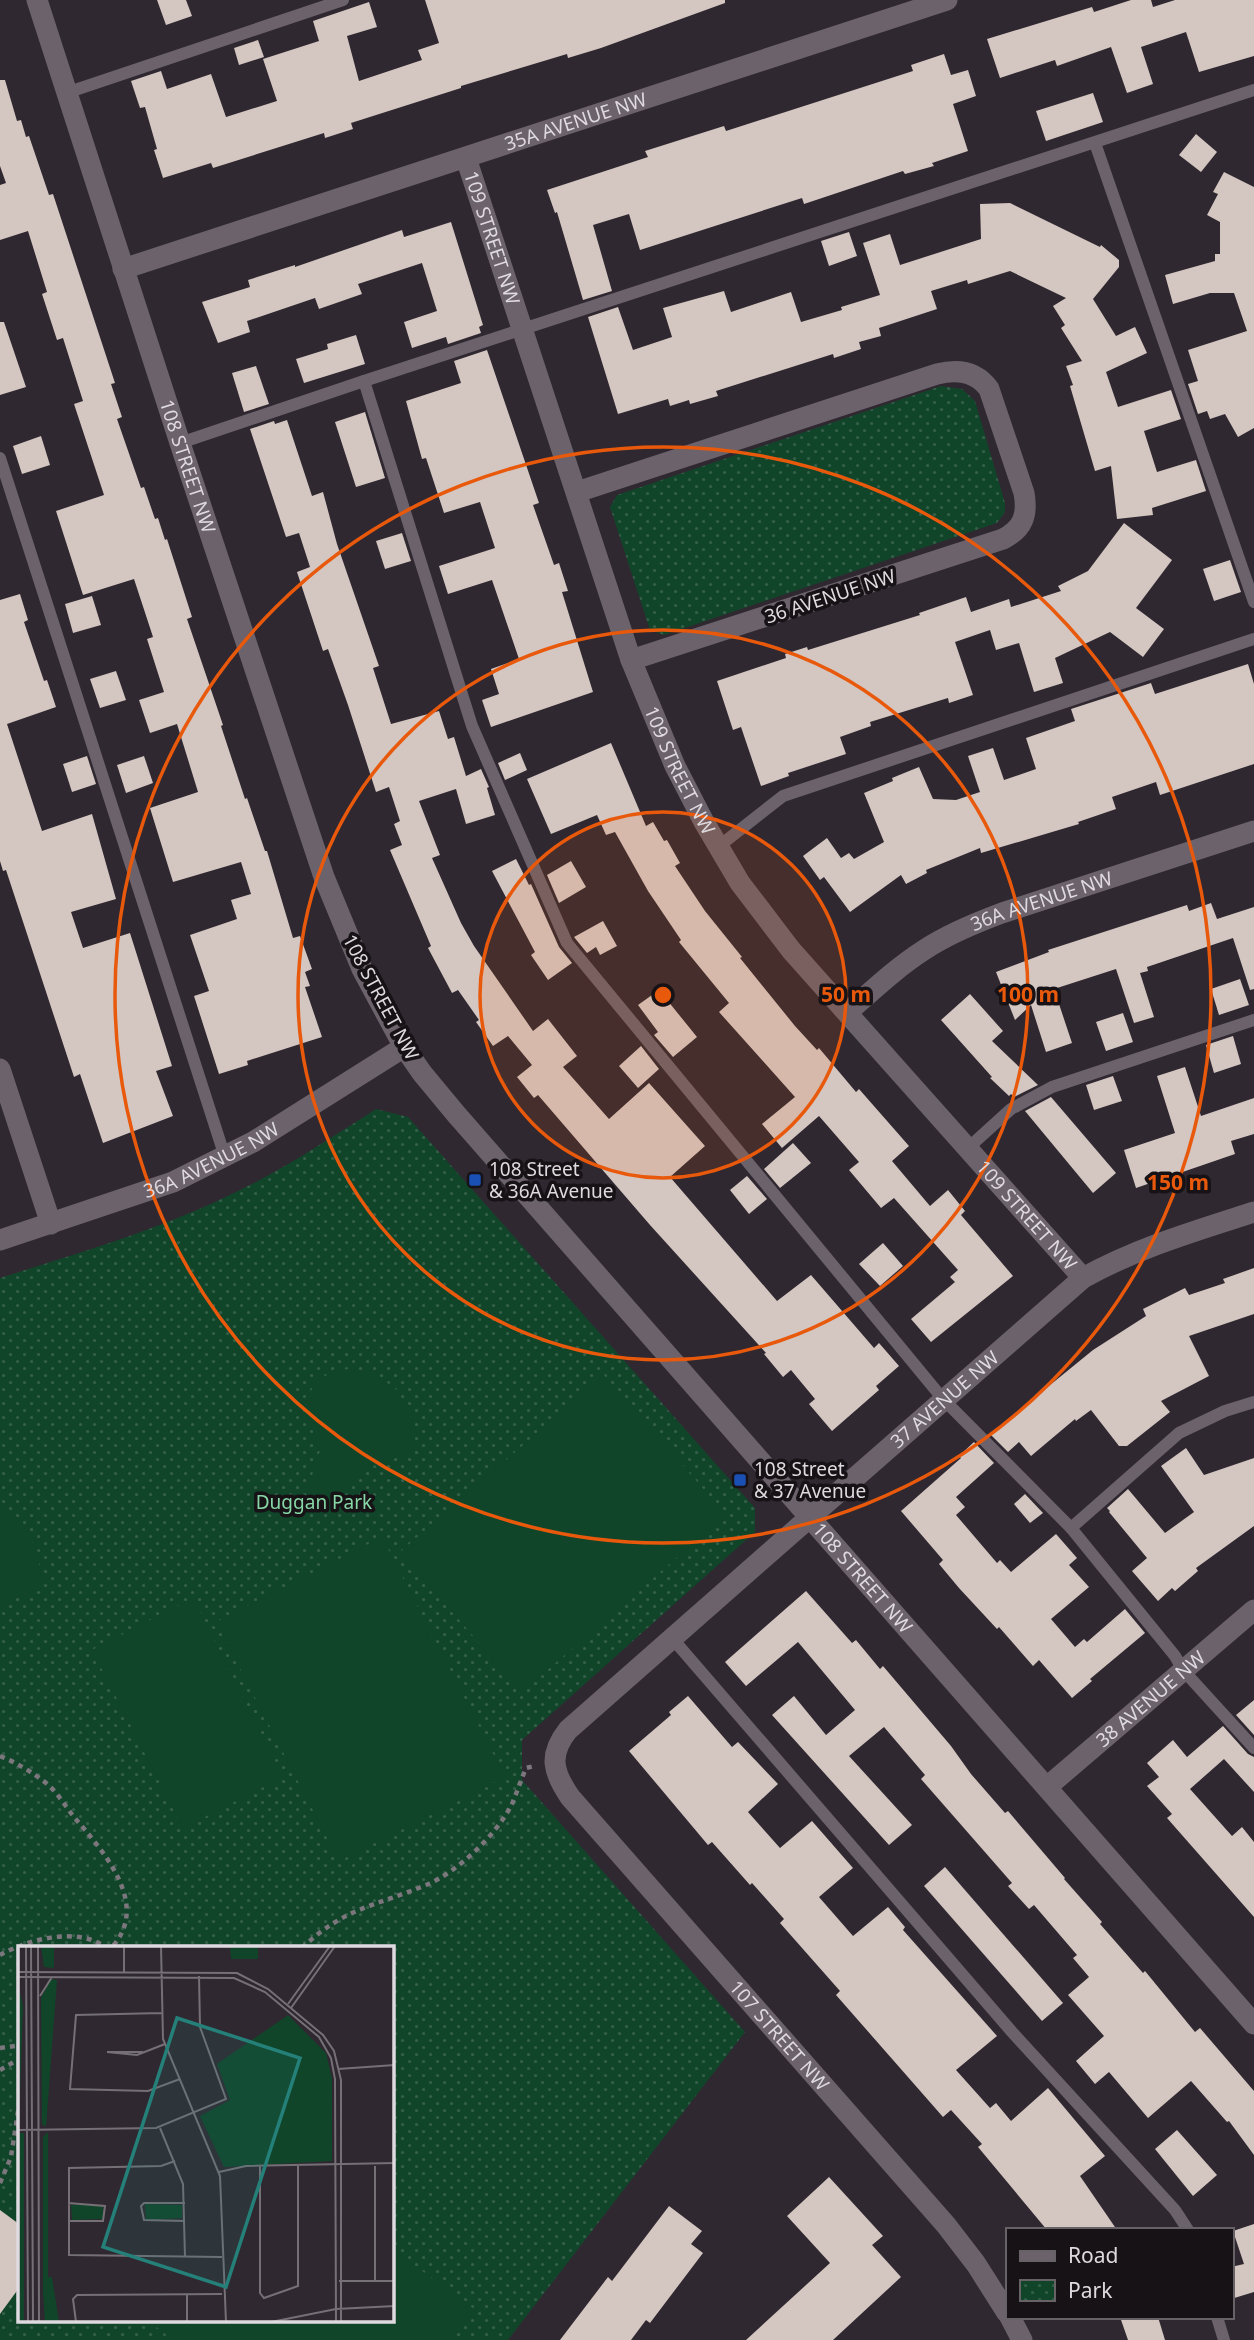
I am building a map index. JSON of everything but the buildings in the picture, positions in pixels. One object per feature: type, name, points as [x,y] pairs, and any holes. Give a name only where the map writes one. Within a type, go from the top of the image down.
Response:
[{"type":"street","name":"108 STREET NW","points":[[37,0],[324,877],[362,969],[404,1047],[456,1114],[1254,2024]]},
{"type":"street","name":"35A AVENUE NW","points":[[124,269],[946,0]]},
{"type":"street","name":"109 STREET NW","points":[[466,158],[631,660],[675,766],[718,847],[740,883],[784,940],[1083,1278]]},
{"type":"street","name":"36 AVENUE NW","points":[[577,492],[937,374],[958,371],[983,380],[989,389],[1024,493],[1026,505],[1023,522],[1019,529],[1003,539],[631,660]]},
{"type":"street","name":"36A AVENUE NW","points":[[848,1012],[898,968],[963,928],[1254,831]]},
{"type":"street","name":"36A AVENUE NW","points":[[0,1241],[173,1182],[225,1157],[283,1124],[404,1047]]},
{"type":"street","points":[[0,1069],[51,1224]]},
{"type":"street","name":"37 AVENUE NW","points":[[554,1760],[560,1740],[568,1730],[1083,1278],[1116,1260],[1151,1246],[1254,1212]]},
{"type":"street","name":"38 AVENUE NW","points":[[1047,1787],[1254,1610]]},
{"type":"street","name":"107 STREET NW","points":[[554,1760],[558,1779],[570,1797],[946,2225],[976,2264],[1006,2310]]},
{"type":"street","name":"107 STREET NW","points":[[1011,2319],[1022,2340]]},
{"type":"lane","points":[[66,93],[343,0]]},
{"type":"lane","points":[[180,443],[1254,90]]},
{"type":"lane","points":[[1095,143],[1254,602]]},
{"type":"lane","points":[[364,381],[472,726],[567,943],[943,1399],[1071,1528],[1175,1656],[1183,1670],[1254,1748]]},
{"type":"lane","points":[[0,458],[225,1157]]},
{"type":"lane","points":[[718,847],[783,796],[1254,639]]},
{"type":"lane","points":[[967,1149],[1011,1109],[1052,1087],[1254,1020]]},
{"type":"lane","points":[[1071,1528],[1179,1433],[1225,1411],[1254,1402]]},
{"type":"lane","points":[[672,1638],[1012,2032],[1175,2210],[1187,2228]]},
{"type":"lane","points":[[1218,2319],[1224,2340]]},
{"type":"path","points":[[0,1756],[27,1769],[54,1791],[112,1864],[124,1894],[127,1913],[122,1932],[111,1946]]},
{"type":"path","points":[[304,1946],[347,1914],[428,1884],[464,1861],[501,1822],[526,1769],[554,1760]]},
{"type":"path","points":[[25,1946],[42,1940],[71,1936],[104,1946]]},
{"type":"path","points":[[0,1955],[18,1949]]},
{"type":"path","points":[[0,2048],[15,2046],[18,2050]]},
{"type":"path","points":[[0,2070],[18,2060]]},
{"type":"path","points":[[0,2183],[11,2157],[18,2112]]},
{"type":"green space","points":[[941,386],[962,389],[975,401],[1005,503],[1005,512],[997,523],[664,635],[650,630],[610,507],[617,495]]},
{"type":"green space","name":"Duggan Park","points":[[376,1109],[408,1117],[755,1508],[755,1532],[522,1740],[522,1780],[745,2032],[508,2340],[0,2340],[0,1278],[183,1216],[242,1189],[310,1151]]},
{"type":"green space","points":[[348,1369],[371,1371],[397,1390],[410,1412],[416,1450],[359,1471],[342,1500],[322,1501],[308,1488],[320,1451],[303,1401],[321,1377]]},
{"type":"green space","points":[[604,1375],[726,1515],[522,1692],[400,1552]]},
{"type":"green space","points":[[0,1510],[24,1528],[37,1550],[43,1587],[0,1603]]},
{"type":"green space","points":[[382,1537],[505,1777],[339,1861],[216,1622]]},
{"type":"green space","points":[[193,1598],[283,1777],[183,1828],[92,1650]]},
{"type":"green space","points":[[394,2250],[474,2309],[452,2340],[174,2340],[149,2322],[394,2322]]},
{"type":"place","name":"108 Street & 36A Avenue","points":[[475,1180]]},
{"type":"place","name":"108 Street & 37 Avenue","points":[[740,1480]]}]
